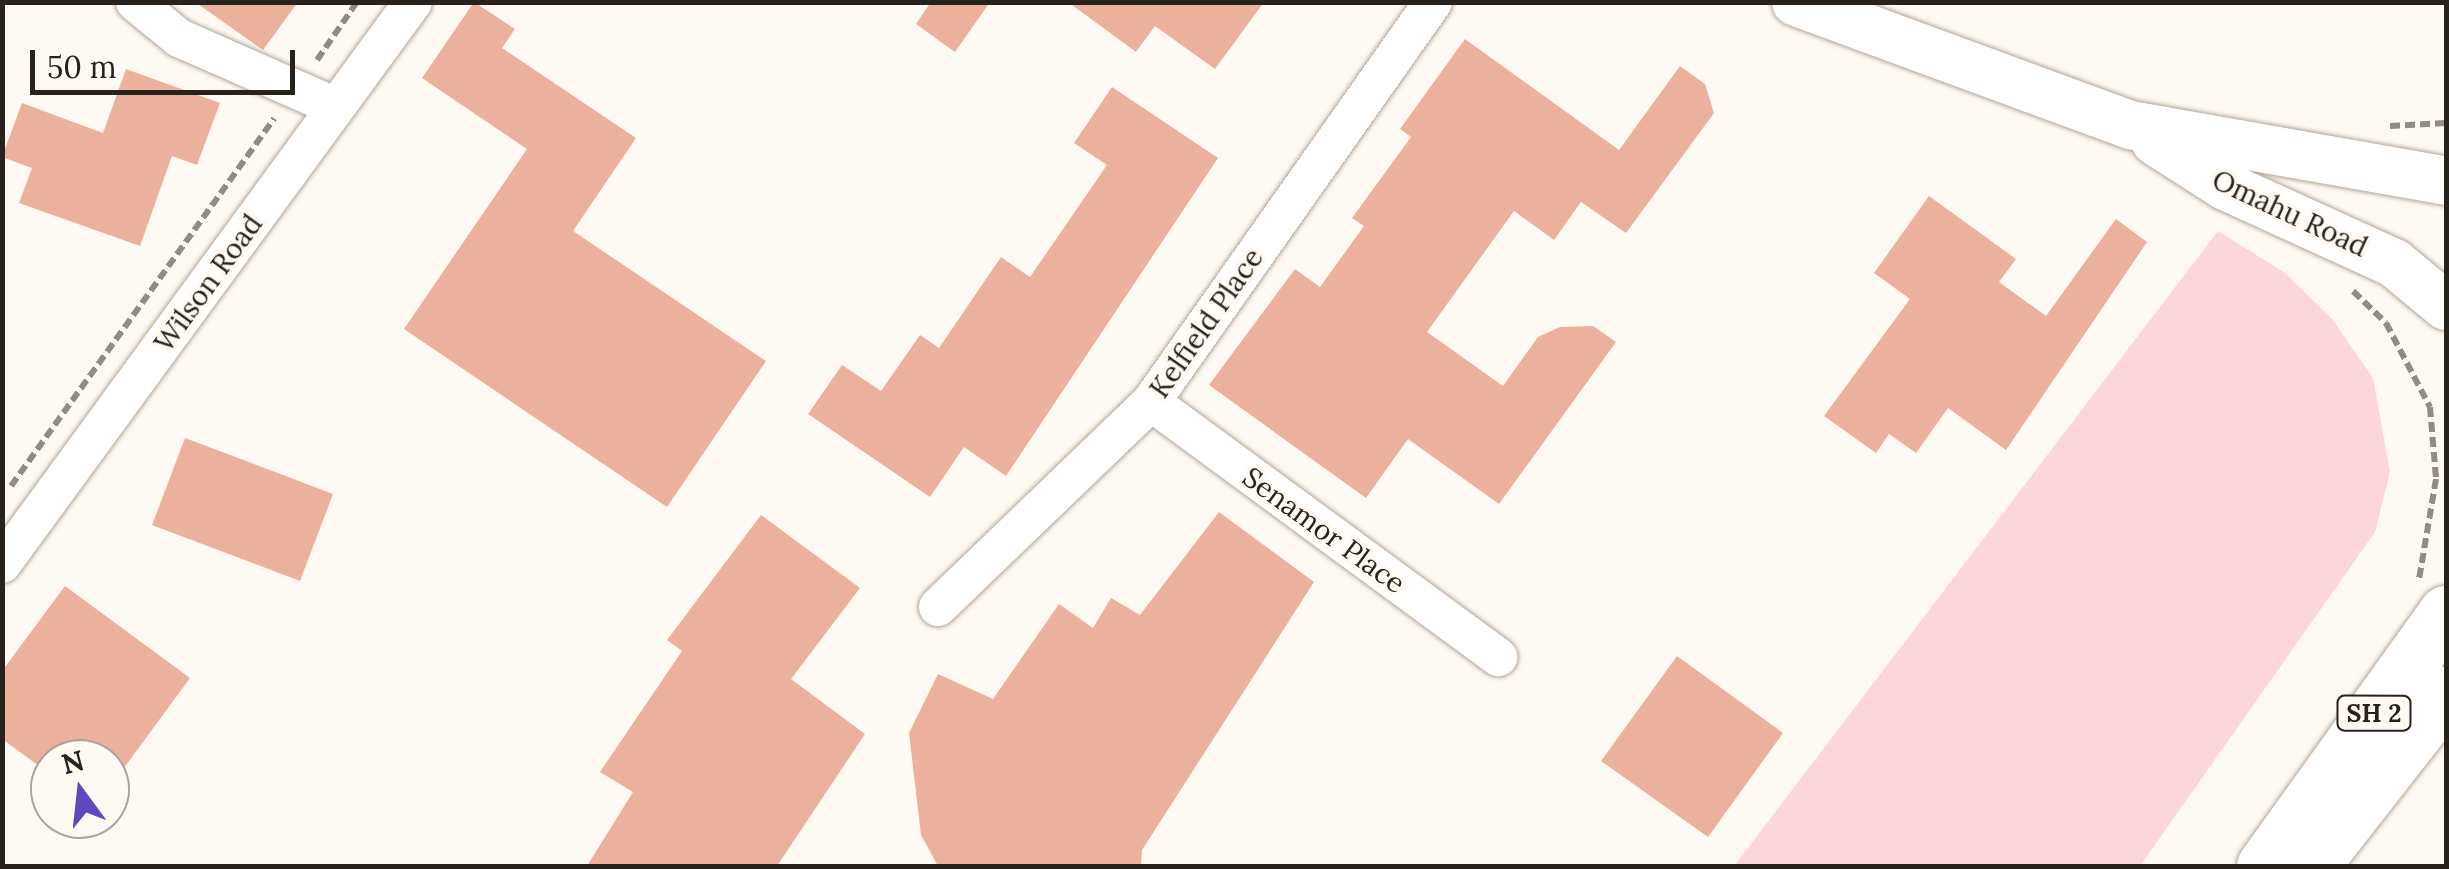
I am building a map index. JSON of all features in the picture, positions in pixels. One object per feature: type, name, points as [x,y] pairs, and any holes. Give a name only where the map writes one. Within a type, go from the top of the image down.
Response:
[{"type":"highway","name":"SH 2","points":[[2264,866],[2434,600]]},
{"type":"highway","name":"SH 2","points":[[2311,866],[2446,693]]},
{"type":"main road","name":"Omahu Road","points":[[1796,2],[2130,125],[2446,180]]},
{"type":"main road","name":"Omahu Road","points":[[2130,125],[2225,186],[2394,263],[2446,306]]},
{"type":"street","points":[[135,2],[179,38],[336,108]]},
{"type":"street","name":"Wilson Road","points":[[2,564],[413,2]]},
{"type":"street","name":"Kelfield Place","points":[[938,607],[1151,402],[1433,2]]},
{"type":"street","name":"Senamor Place","points":[[1151,402],[1498,658]]},
{"type":"path","points":[[2,500],[357,2]]},
{"type":"path","points":[[2344,283],[2386,323],[2430,407],[2437,462],[2434,600]]},
{"type":"shaded area","points":[[2218,231],[2285,273],[2332,319],[2373,378],[2390,472],[2375,532],[2140,866],[1734,866]]},
{"type":"building","points":[[195,2],[298,2],[263,50]]},
{"type":"building","points":[[474,2],[515,29],[502,48],[636,138],[573,231],[766,361],[667,507],[404,329],[527,149],[422,78]]},
{"type":"building","points":[[931,2],[990,2],[955,52],[916,24]]},
{"type":"building","points":[[1068,2],[1264,2],[1215,69],[1155,26],[1136,52]]},
{"type":"building","points":[[1465,39],[1619,150],[1680,66],[1705,84],[1714,113],[1626,233],[1581,202],[1554,240],[1514,211],[1427,332],[1503,386],[1538,337],[1560,327],[1593,326],[1616,342],[1499,504],[1408,439],[1366,498],[1209,385],[1295,269],[1320,287],[1364,226],[1352,218],[1411,137],[1400,129]]},
{"type":"building","points":[[126,69],[220,103],[197,165],[172,156],[140,246],[19,203],[32,168],[2,157],[22,103],[103,133]]},
{"type":"building","points":[[1112,87],[1218,158],[1006,476],[964,447],[930,497],[808,414],[842,365],[881,391],[920,335],[939,348],[1001,257],[1030,277],[1107,165],[1074,143]]},
{"type":"building","points":[[1929,196],[2016,259],[1999,282],[2046,316],[2116,219],[2147,242],[2006,450],[1948,408],[1916,453],[1889,434],[1876,453],[1824,416],[1910,299],[1874,273]]},
{"type":"building","points":[[185,438],[333,494],[300,581],[152,525]]},
{"type":"building","points":[[1219,512],[1314,582],[1142,850],[1141,866],[938,866],[921,835],[909,733],[938,674],[993,699],[1059,604],[1093,628],[1111,598],[1140,615]]},
{"type":"building","points":[[761,515],[860,588],[791,679],[865,734],[777,866],[587,866],[633,792],[600,772],[682,651],[667,640]]},
{"type":"building","points":[[65,586],[190,678],[130,760],[130,739],[30,739],[30,759],[2,739],[2,671]]},
{"type":"building","points":[[1677,656],[1783,733],[1708,837],[1601,761]]}]
